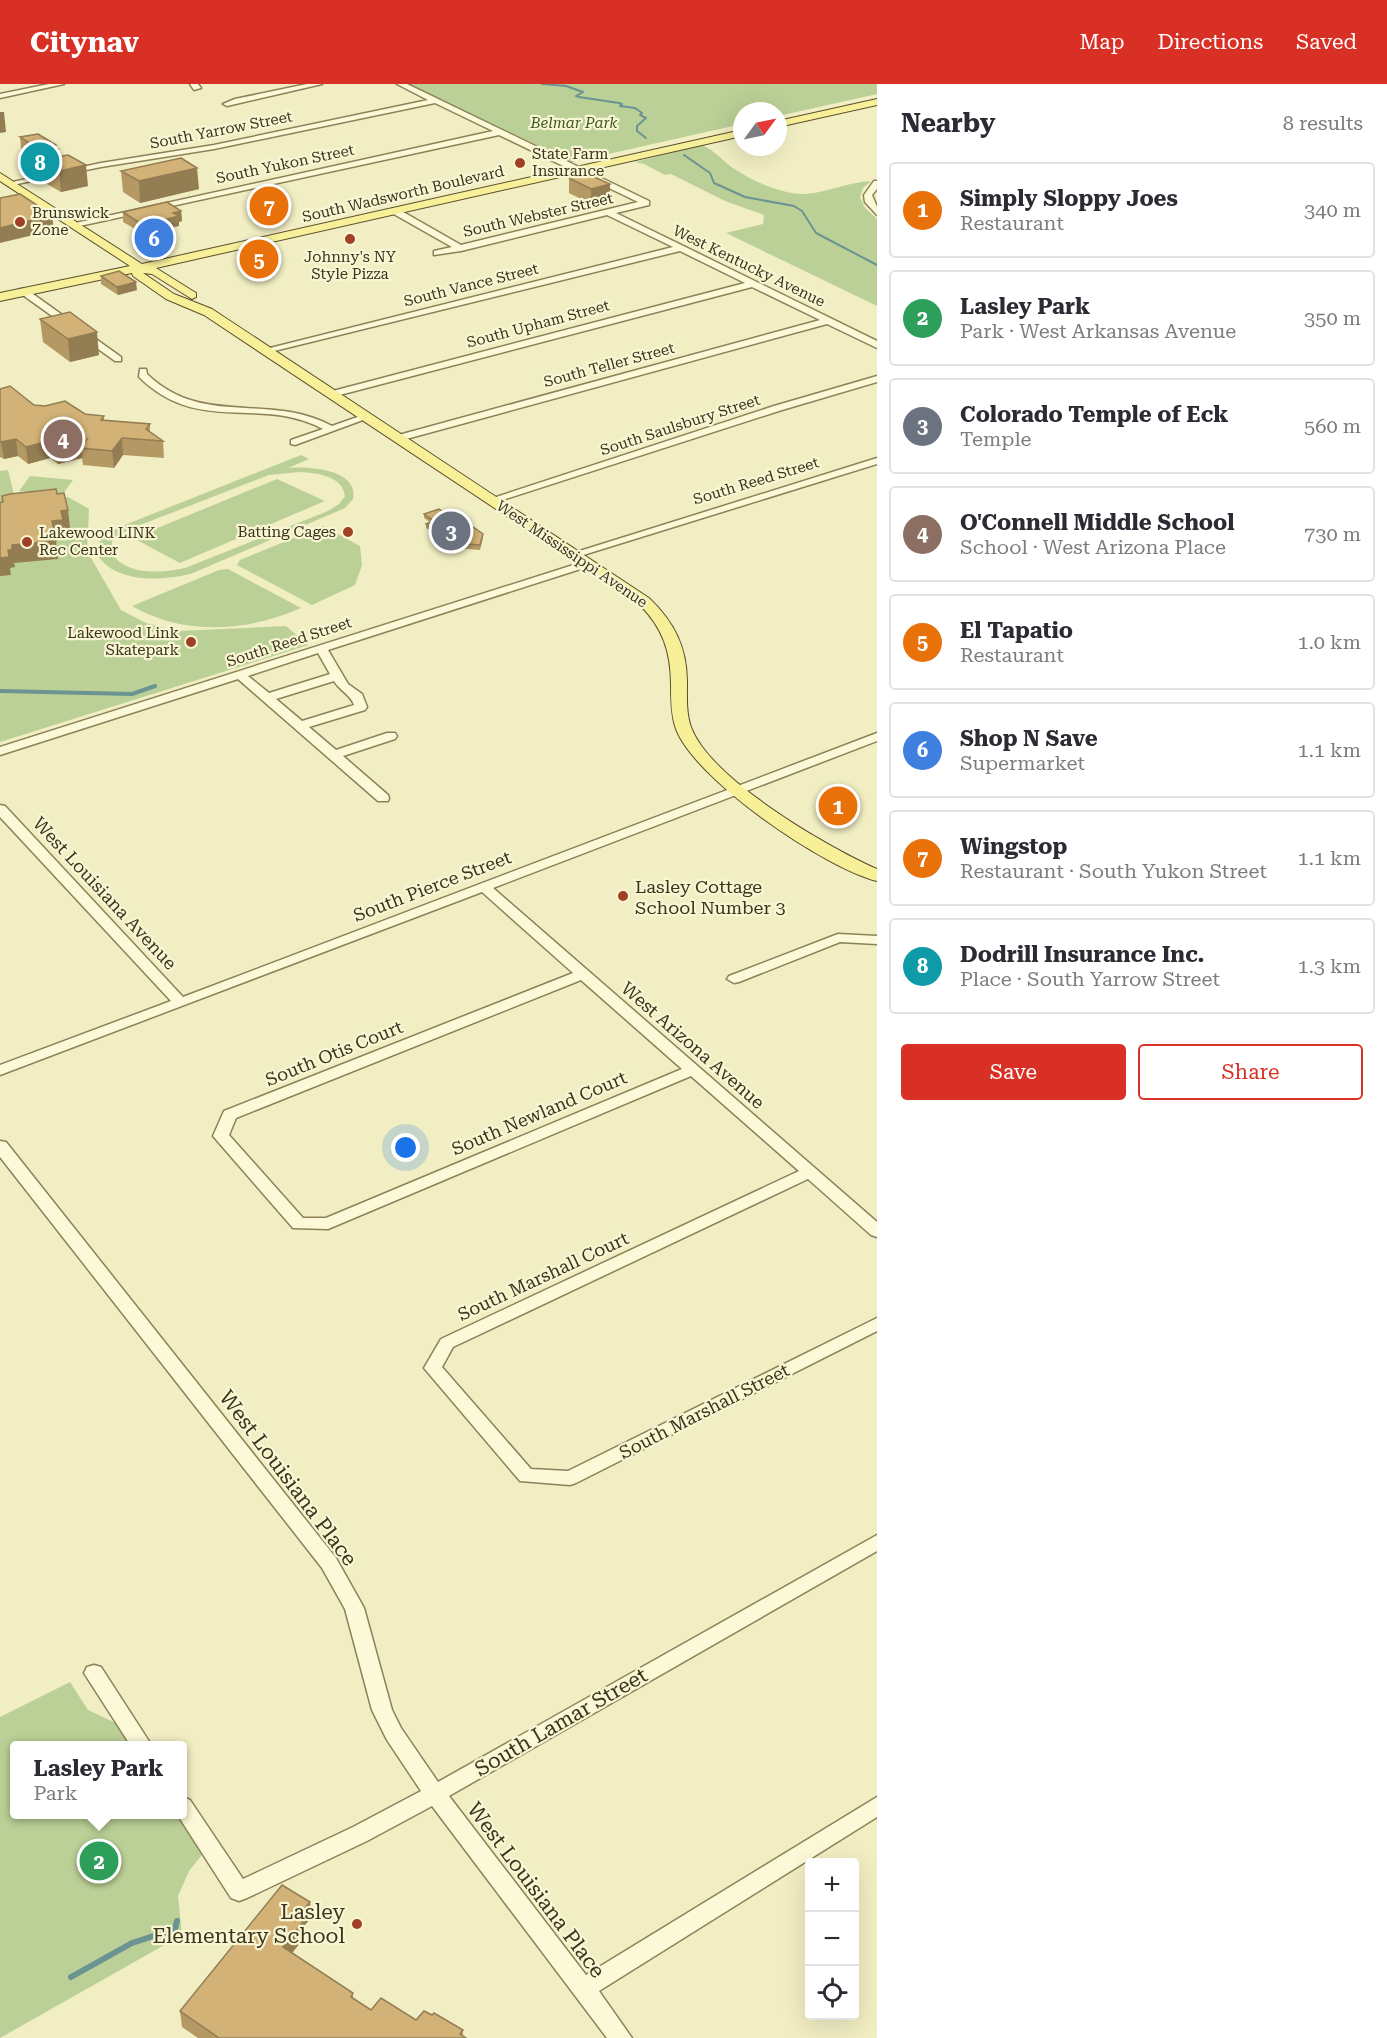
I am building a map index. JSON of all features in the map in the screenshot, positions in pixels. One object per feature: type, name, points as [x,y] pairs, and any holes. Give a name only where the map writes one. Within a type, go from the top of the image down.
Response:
[{"type":"main road","points":[[787,116],[877,96]]},
{"type":"main road","points":[[787,122],[877,102]]},
{"type":"main road","name":"South Wadsworth Boulevard","points":[[0,288],[284,237],[733,128]]},
{"type":"main road","name":"South Wadsworth Boulevard","points":[[0,297],[344,214],[733,135]]},
{"type":"main road","name":"West Mississippi Avenue","points":[[0,176],[137,265],[137,274],[158,289],[184,304],[208,312],[269,351],[644,601],[668,628],[675,640],[679,660],[680,710],[684,729],[703,760],[738,790],[840,860],[877,876]]},
{"type":"main road","points":[[284,237],[283,234],[286,232],[344,214]]},
{"type":"street","points":[[0,96],[60,84]]},
{"type":"street","points":[[227,104],[235,100],[318,84]]},
{"type":"street","points":[[401,84],[571,168]]},
{"type":"street","name":"South Yarrow Street","points":[[12,183],[117,162],[214,147],[435,101]]},
{"type":"street","name":"South Yukon Street","points":[[75,224],[501,132]]},
{"type":"street","name":"South Webster Street","points":[[437,253],[646,203],[571,168]]},
{"type":"street","points":[[877,183],[868,195],[869,202],[877,212]]},
{"type":"street","points":[[395,211],[461,248]]},
{"type":"street","name":"West Kentucky Avenue","points":[[608,212],[877,345]]},
{"type":"street","name":"South Vance Street","points":[[269,351],[680,248]]},
{"type":"street","name":"South Upham Street","points":[[332,394],[752,284]]},
{"type":"street","points":[[23,291],[117,359]]},
{"type":"street","name":"South Teller Street","points":[[399,438],[828,321]]},
{"type":"street","points":[[143,370],[142,375],[149,382],[182,404],[203,408],[296,414],[331,429]]},
{"type":"street","name":"South Saulsbury Street","points":[[492,500],[778,408],[877,379]]},
{"type":"street","points":[[295,442],[366,417]]},
{"type":"street","name":"South Reed Street","points":[[576,554],[877,461]]},
{"type":"street","name":"South Reed Street","points":[[0,752],[589,563]]},
{"type":"street","points":[[300,726],[361,707],[358,697],[343,686],[321,649]]},
{"type":"street","points":[[240,675],[383,798]]},
{"type":"street","points":[[267,698],[337,676]]},
{"type":"street","points":[[334,755],[391,736]]},
{"type":"street","name":"South Pierce Street","points":[[0,1070],[877,737]]},
{"type":"street","name":"West Louisiana Avenue","points":[[0,809],[181,1003]]},
{"type":"street","name":"West Arizona Avenue","points":[[484,887],[877,1231]]},
{"type":"street","points":[[734,980],[838,938],[877,940]]},
{"type":"street","name":"South Otis Court","points":[[299,1224],[221,1136],[229,1115],[583,974]]},
{"type":"street","name":"South Newland Court","points":[[299,1224],[328,1223],[692,1070]]},
{"type":"street","name":"West Louisiana Place","points":[[0,1146],[329,1563],[354,1608],[382,1710],[394,1734],[435,1794],[621,2038]]},
{"type":"street","name":"South Marshall Court","points":[[526,1476],[433,1368],[447,1343],[810,1172]]},
{"type":"street","name":"South Marshall Street","points":[[526,1476],[570,1478],[877,1324]]},
{"type":"street","name":"South Lamar Street","points":[[187,1812],[239,1891],[360,1834],[435,1794],[877,1542]]},
{"type":"street","points":[[94,1673],[139,1741]]},
{"type":"street","points":[[584,1989],[877,1806]]},
{"type":"green space","name":"Belmar Park","points":[[408,84],[877,84],[877,94],[787,114],[787,102],[733,102],[733,126],[568,163],[530,142]]},
{"type":"green space","points":[[702,145],[744,175],[770,187],[797,194],[814,193],[871,181],[863,188],[860,197],[865,208],[877,219],[877,306],[726,233],[763,224],[764,215],[725,201],[671,174],[665,175],[635,162]]},
{"type":"green space","points":[[301,455],[309,459],[288,468],[319,469],[340,475],[353,489],[353,499],[345,508],[182,576],[142,578],[117,572],[106,565],[98,556],[99,542],[117,528]],"holes":[[[299,472],[320,474],[334,479],[343,489],[345,496],[339,504],[328,511],[185,568],[146,571],[127,566],[112,554],[112,541],[130,529],[269,475]]]},
{"type":"green space","points":[[8,470],[15,498],[68,497],[89,509],[87,551],[121,610],[146,623],[178,631],[286,626],[308,645],[0,742],[0,471]]},
{"type":"green space","points":[[30,476],[73,480],[62,495],[19,491]]},
{"type":"green space","points":[[277,479],[325,501],[180,563],[133,538]]},
{"type":"green space","points":[[323,526],[360,546],[362,565],[355,585],[312,605],[237,565],[240,560]]},
{"type":"green space","points":[[228,569],[301,608],[259,622],[216,627],[173,622],[152,616],[132,606],[219,570]]},
{"type":"green space","points":[[70,1682],[88,1710],[122,1726],[132,1741],[10,1741],[10,1819],[184,1819],[205,1851],[189,1871],[178,1896],[182,1935],[0,2038],[0,1717]]},
{"type":"building","points":[[38,134],[56,145],[53,146],[58,149],[43,152],[20,137]]},
{"type":"building","points":[[68,155],[86,165],[59,171],[44,163],[55,160],[52,158]]},
{"type":"building","points":[[181,158],[197,168],[139,181],[121,171]]},
{"type":"building","points":[[588,174],[610,184],[591,189],[569,178]]},
{"type":"building","points":[[20,194],[52,215],[0,228],[0,198]]},
{"type":"building","points":[[167,202],[181,211],[173,213],[179,216],[158,221],[173,233],[151,238],[137,229],[146,227],[123,212]]},
{"type":"building","points":[[119,271],[136,282],[117,287],[101,276]]},
{"type":"building","points":[[70,312],[97,332],[68,339],[40,319]]},
{"type":"building","points":[[10,386],[34,405],[45,406],[65,401],[85,414],[104,416],[101,420],[150,424],[146,429],[163,441],[122,438],[112,451],[81,448],[87,439],[56,447],[49,441],[26,447],[16,439],[1,442],[0,389]]},
{"type":"building","name":"Lakewood LINK Rec Center","points":[[56,489],[57,494],[64,493],[68,510],[61,511],[63,520],[52,521],[56,541],[12,545],[12,550],[8,550],[9,557],[0,558],[0,502],[3,502],[2,496]]},
{"type":"building","points":[[439,509],[454,519],[453,513],[483,534],[480,545],[456,543],[455,530],[441,534],[426,524],[434,521],[424,514]]},
{"type":"building","name":"Lasley Elementary School","points":[[282,1885],[310,1902],[297,1918],[303,1922],[283,1947],[353,1993],[351,1997],[371,2010],[381,1998],[416,2020],[424,2011],[432,2015],[434,2013],[463,2030],[460,2034],[466,2038],[219,2038],[180,2011]]},
{"type":"waterway","points":[[542,84],[566,86],[583,92],[576,96],[579,97],[619,103],[622,104],[620,106],[635,108],[642,113],[640,115],[646,118],[637,126],[637,131],[646,138]]},
{"type":"waterway","points":[[684,155],[710,173],[714,183],[745,197],[794,206],[802,211],[816,233],[877,265]]},
{"type":"waterway","points":[[0,691],[132,694],[155,686]]},
{"type":"waterway","points":[[71,1977],[132,1943],[175,1929],[177,1921]]},
{"type":"place","name":"Dodrill Insurance Inc.","points":[[40,162]]},
{"type":"place","name":"State Farm Insurance","points":[[520,163]]},
{"type":"place","name":"Wingstop","points":[[269,206]]},
{"type":"place","name":"Brunswick Zone","points":[[20,222]]},
{"type":"place","name":"Shop N Save","points":[[154,238]]},
{"type":"place","name":"Johnny's NY Style Pizza","points":[[350,239]]},
{"type":"place","name":"El Tapatio","points":[[259,259]]},
{"type":"place","name":"O'Connell Middle School","points":[[63,439]]},
{"type":"place","name":"Colorado Temple of Eck","points":[[451,531]]},
{"type":"place","name":"Batting Cages","points":[[348,532]]},
{"type":"place","name":"Lakewood LINK Rec Center","points":[[27,542]]},
{"type":"place","name":"Lakewood Link Skatepark","points":[[191,642]]},
{"type":"place","name":"Simply Sloppy Joes","points":[[838,806]]},
{"type":"place","name":"Lasley Cottage School Number 3","points":[[623,896]]},
{"type":"place","name":"Lasley Park","points":[[99,1861]]},
{"type":"place","name":"Lasley Elementary School","points":[[357,1924]]}]
